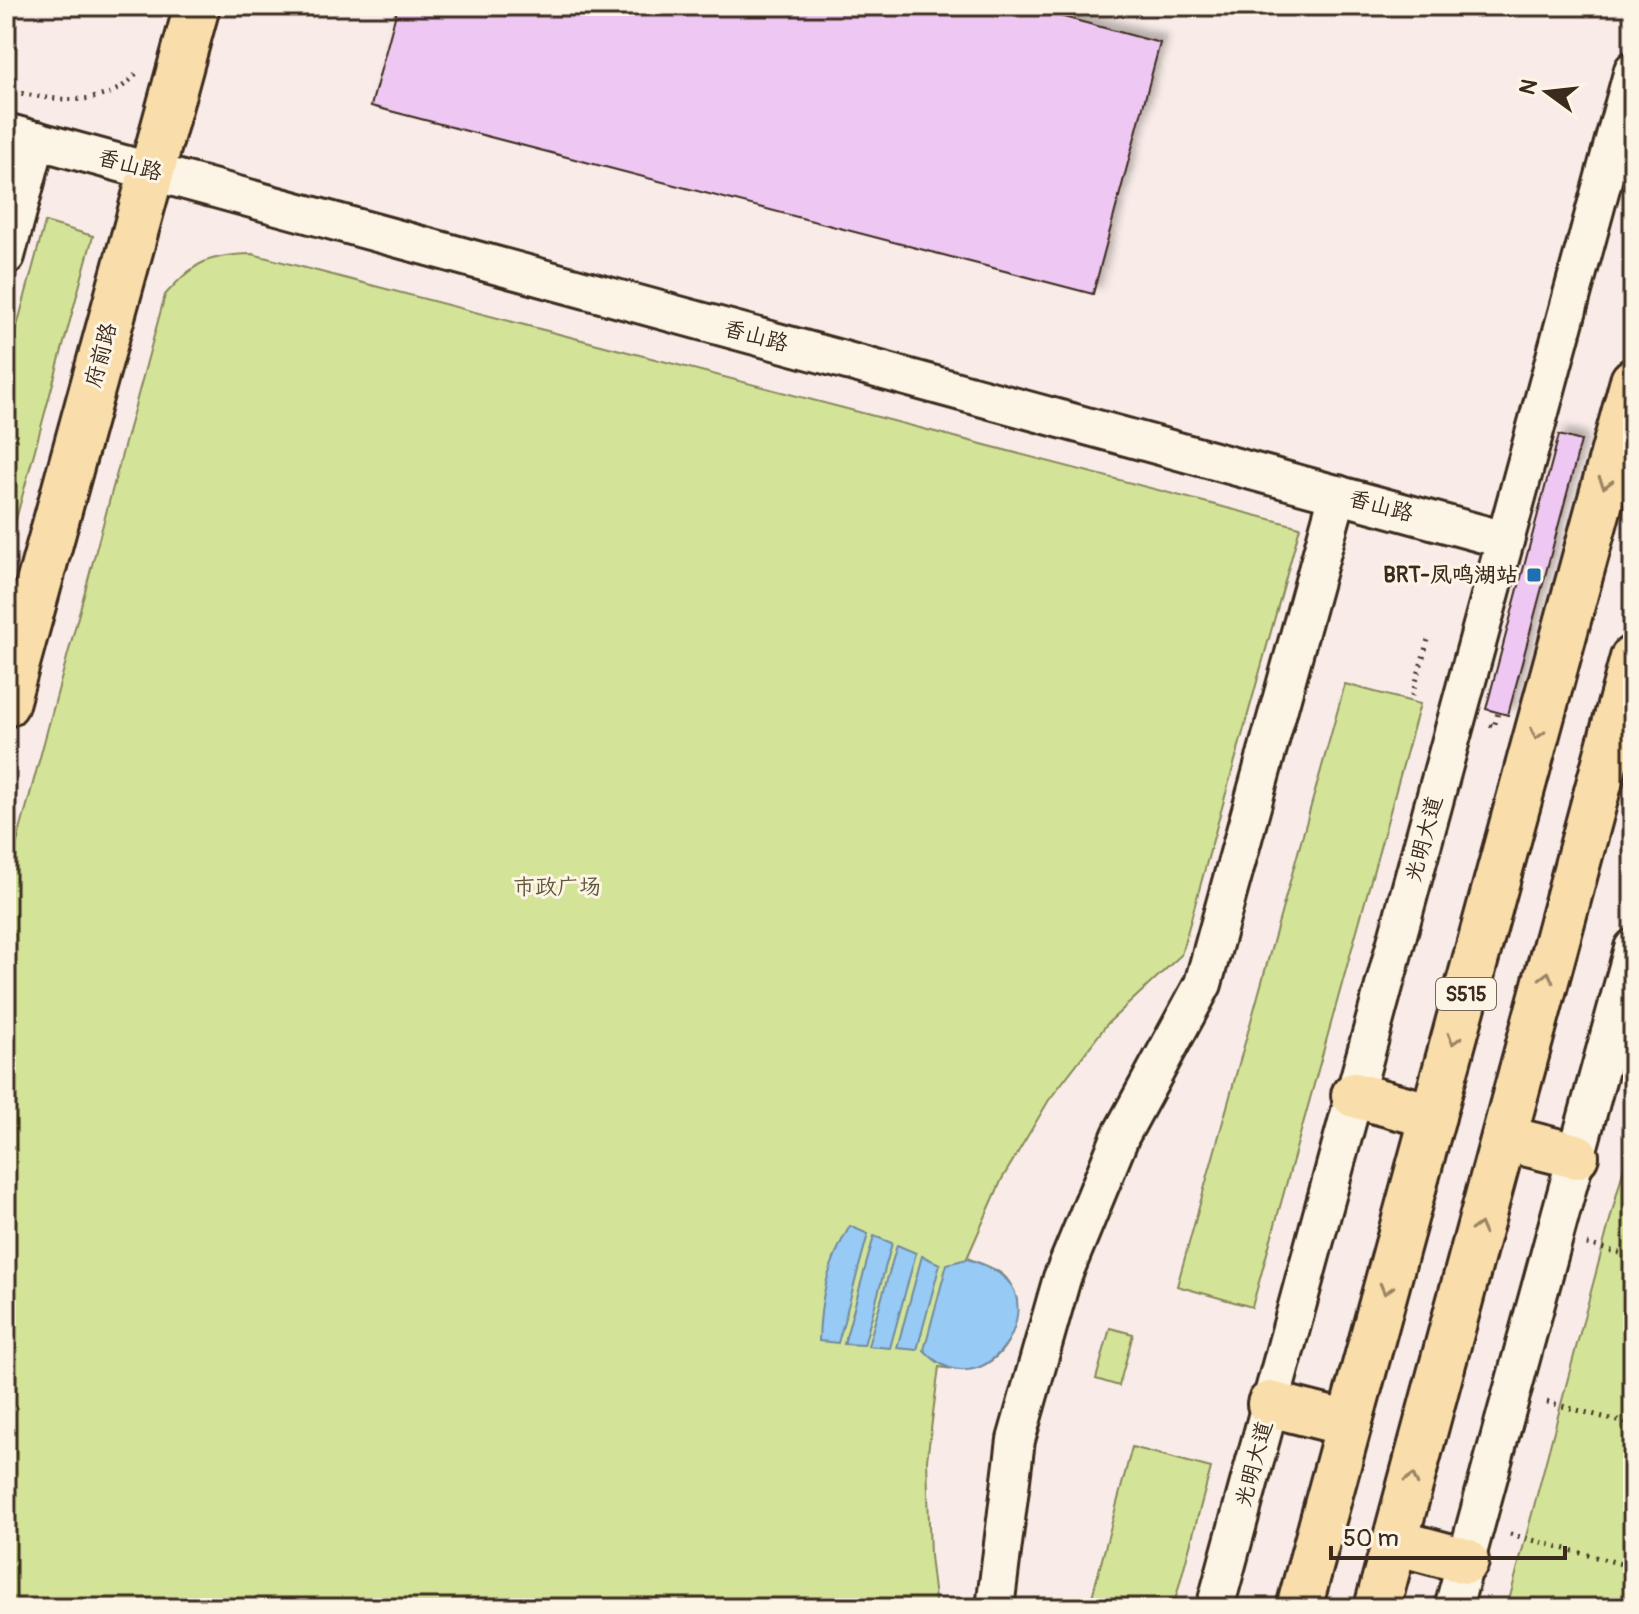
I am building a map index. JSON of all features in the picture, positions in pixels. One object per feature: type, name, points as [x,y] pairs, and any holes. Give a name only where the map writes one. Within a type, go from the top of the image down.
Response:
[{"type":"main road","name":"府前路","points":[[6,704],[197,6]]},
{"type":"main road","name":"S515","points":[[1299,1608],[1633,381]]},
{"type":"main road","points":[[1377,1608],[1633,658]]},
{"type":"main road","points":[[1354,1095],[1433,1116]]},
{"type":"main road","points":[[1504,1138],[1576,1156]]},
{"type":"main road","points":[[1270,1404],[1349,1424]]},
{"type":"main road","points":[[1395,1542],[1466,1561]]},
{"type":"street","name":"光明大道","points":[[1215,1608],[1633,70]]},
{"type":"street","name":"香山路","points":[[21,136],[1505,540]]},
{"type":"street","points":[[6,256],[21,136]]},
{"type":"street","points":[[995,1608],[1016,1440],[1062,1278],[1121,1135],[1203,984],[1338,494]]},
{"type":"street","points":[[1453,1608],[1633,948]]},
{"type":"path","points":[[6,90],[50,100],[86,99],[122,86],[136,75],[140,61]]},
{"type":"path","points":[[1412,696],[1429,636]]},
{"type":"path","points":[[1587,1244],[1633,1257]]},
{"type":"path","points":[[1547,1402],[1633,1425]]},
{"type":"path","points":[[1510,1534],[1633,1567]]},
{"type":"green space","points":[[45,222],[93,236],[6,556],[6,367]]},
{"type":"green space","name":"市政广场","points":[[252,254],[1300,527],[1181,955],[1108,1023],[1049,1100],[1002,1179],[967,1258],[1005,1277],[1014,1293],[1016,1318],[1008,1342],[992,1360],[970,1369],[939,1367],[927,1460],[930,1556],[936,1608],[6,1608],[6,883],[165,295],[203,262],[224,256]]},
{"type":"green space","points":[[1345,684],[1420,704],[1252,1307],[1177,1286]]},
{"type":"green space","points":[[1633,1133],[1633,1608],[1507,1608]]},
{"type":"green space","points":[[1110,1328],[1133,1334],[1119,1386],[1096,1379]]},
{"type":"green space","points":[[1132,1447],[1211,1468],[1173,1608],[1089,1608]]},
{"type":"water","points":[[850,1226],[868,1234],[838,1343],[819,1341],[827,1281],[836,1253]]},
{"type":"water","points":[[874,1236],[892,1243],[864,1345],[844,1344]]},
{"type":"water","points":[[897,1245],[916,1253],[890,1348],[868,1346]]},
{"type":"water","points":[[922,1256],[940,1264],[917,1350],[897,1348]]},
{"type":"water","points":[[967,1259],[988,1266],[1006,1279],[1016,1295],[1017,1314],[1012,1334],[1001,1351],[985,1364],[966,1370],[945,1366],[924,1350],[947,1264]]},
{"type":"building","points":[[398,6],[1023,6],[1160,43],[1093,294],[371,106]]},
{"type":"building","name":"BRT-凤鸣湖站","points":[[1559,435],[1581,441],[1508,715],[1486,709]]},
{"type":"place","name":"BRT-凤鸣湖站","points":[[1534,575]]}]
